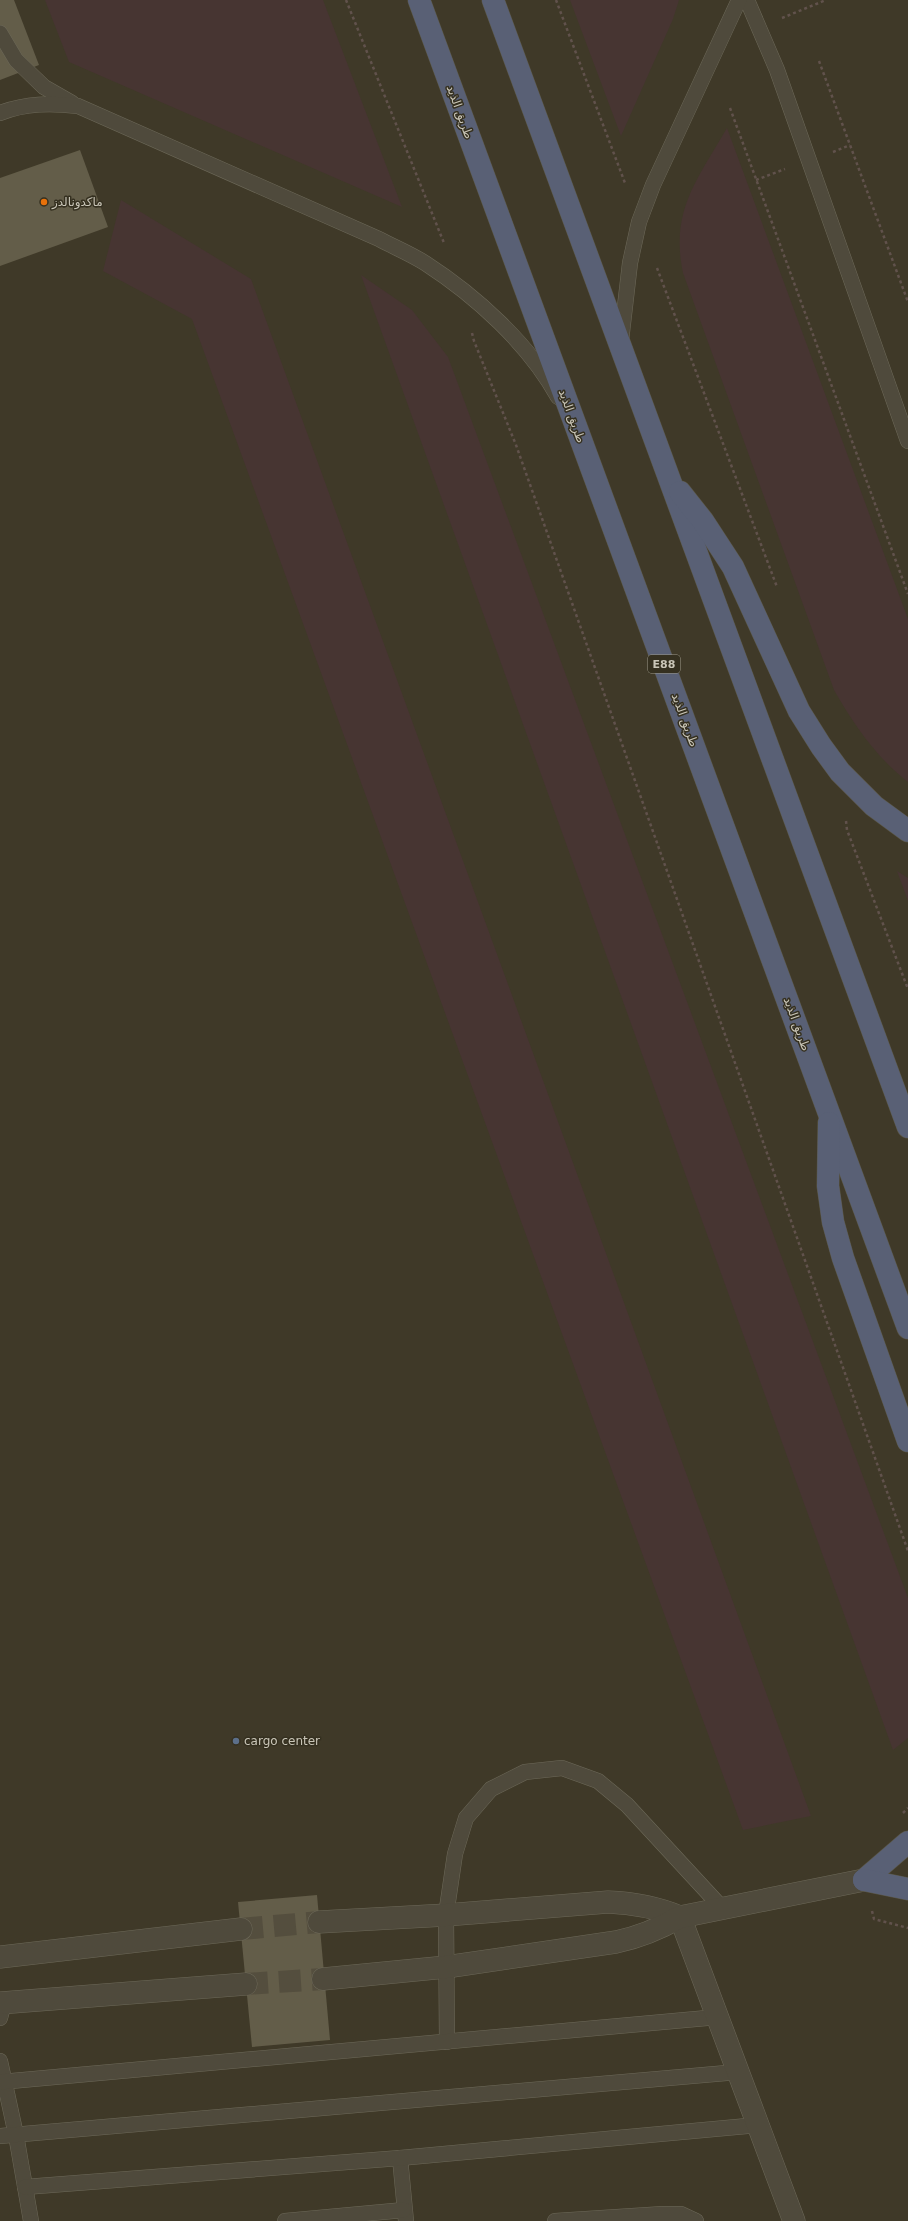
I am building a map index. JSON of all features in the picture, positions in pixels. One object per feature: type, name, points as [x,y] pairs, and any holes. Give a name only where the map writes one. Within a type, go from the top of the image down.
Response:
[{"type":"highway","name":"طريق الذيد","points":[[419,0],[908,1328]]},
{"type":"highway","points":[[493,0],[908,1128]]},
{"type":"highway","points":[[669,478],[703,521],[733,567],[799,711],[840,772],[874,806],[908,831]]},
{"type":"highway","points":[[829,1113],[827,1149],[828,1186],[833,1222],[843,1258],[908,1441]]},
{"type":"highway","points":[[864,1880],[908,1842]]},
{"type":"highway","points":[[864,1880],[908,1889]]},
{"type":"street","points":[[323,1979],[446,1967],[638,1937],[660,1929],[680,1917],[864,1880]]},
{"type":"street","points":[[319,1922],[446,1915],[608,1902],[633,1903],[657,1908],[680,1917],[794,2221]]},
{"type":"street","points":[[0,1956],[241,1929]]},
{"type":"street","points":[[1,2008],[246,1984]]},
{"type":"lane","points":[[621,348],[630,262],[639,222],[653,185],[739,0]]},
{"type":"lane","points":[[747,0],[777,70],[908,441]]},
{"type":"lane","points":[[0,33],[16,60],[44,87],[78,106],[379,239],[424,262],[465,291],[512,335],[551,385],[582,442]]},
{"type":"lane","points":[[0,113],[34,104],[54,103],[78,106]]},
{"type":"lane","points":[[447,2042],[446,1915],[455,1854],[466,1818],[491,1789],[525,1772],[562,1768],[598,1781],[627,1805],[723,1908]]},
{"type":"lane","points":[[2,2082],[718,2017]]},
{"type":"lane","points":[[0,2061],[2,2082],[16,2135],[30,2221]]},
{"type":"lane","points":[[0,2136],[738,2072]]},
{"type":"lane","points":[[25,2187],[400,2158],[758,2124]]},
{"type":"lane","points":[[285,2221],[405,2216],[400,2158]]},
{"type":"lane","points":[[555,2221],[681,2214],[696,2221]]},
{"type":"path","points":[[346,0],[447,249]]},
{"type":"path","points":[[556,0],[639,222]]},
{"type":"path","points":[[759,27],[826,0]]},
{"type":"path","points":[[819,61],[908,302]]},
{"type":"path","points":[[730,108],[908,594]]},
{"type":"path","points":[[656,266],[779,592]]},
{"type":"path","points":[[465,291],[474,341],[519,452],[908,1551]]},
{"type":"path","points":[[840,772],[848,830],[908,989]]},
{"type":"shaded area","points":[[45,0],[323,0],[402,207],[69,62]]},
{"type":"shaded area","points":[[570,0],[679,0],[673,19],[621,136]]},
{"type":"shaded area","points":[[727,128],[908,619],[908,782],[886,762],[866,740],[834,690],[683,273],[680,251],[680,232],[683,214],[696,180]]},
{"type":"shaded area","points":[[121,200],[251,279],[811,1816],[743,1830],[192,319],[103,271]]},
{"type":"shaded area","points":[[361,275],[412,310],[448,357],[908,1598],[908,1738],[893,1750]]},
{"type":"shaded area","points":[[897,871],[908,878],[908,901]]},
{"type":"building","points":[[0,0],[14,0],[39,65],[0,80]]},
{"type":"building","points":[[80,150],[108,227],[0,266],[0,178]]},
{"type":"building","points":[[317,1895],[330,2040],[252,2047],[238,1902]]},
{"type":"tunnel","points":[[241,1929],[319,1922]]},
{"type":"tunnel","points":[[246,1984],[323,1979]]},
{"type":"place","name":"ماكدونالدز","points":[[44,202]]},
{"type":"place","name":"cargo center","points":[[236,1741]]}]
